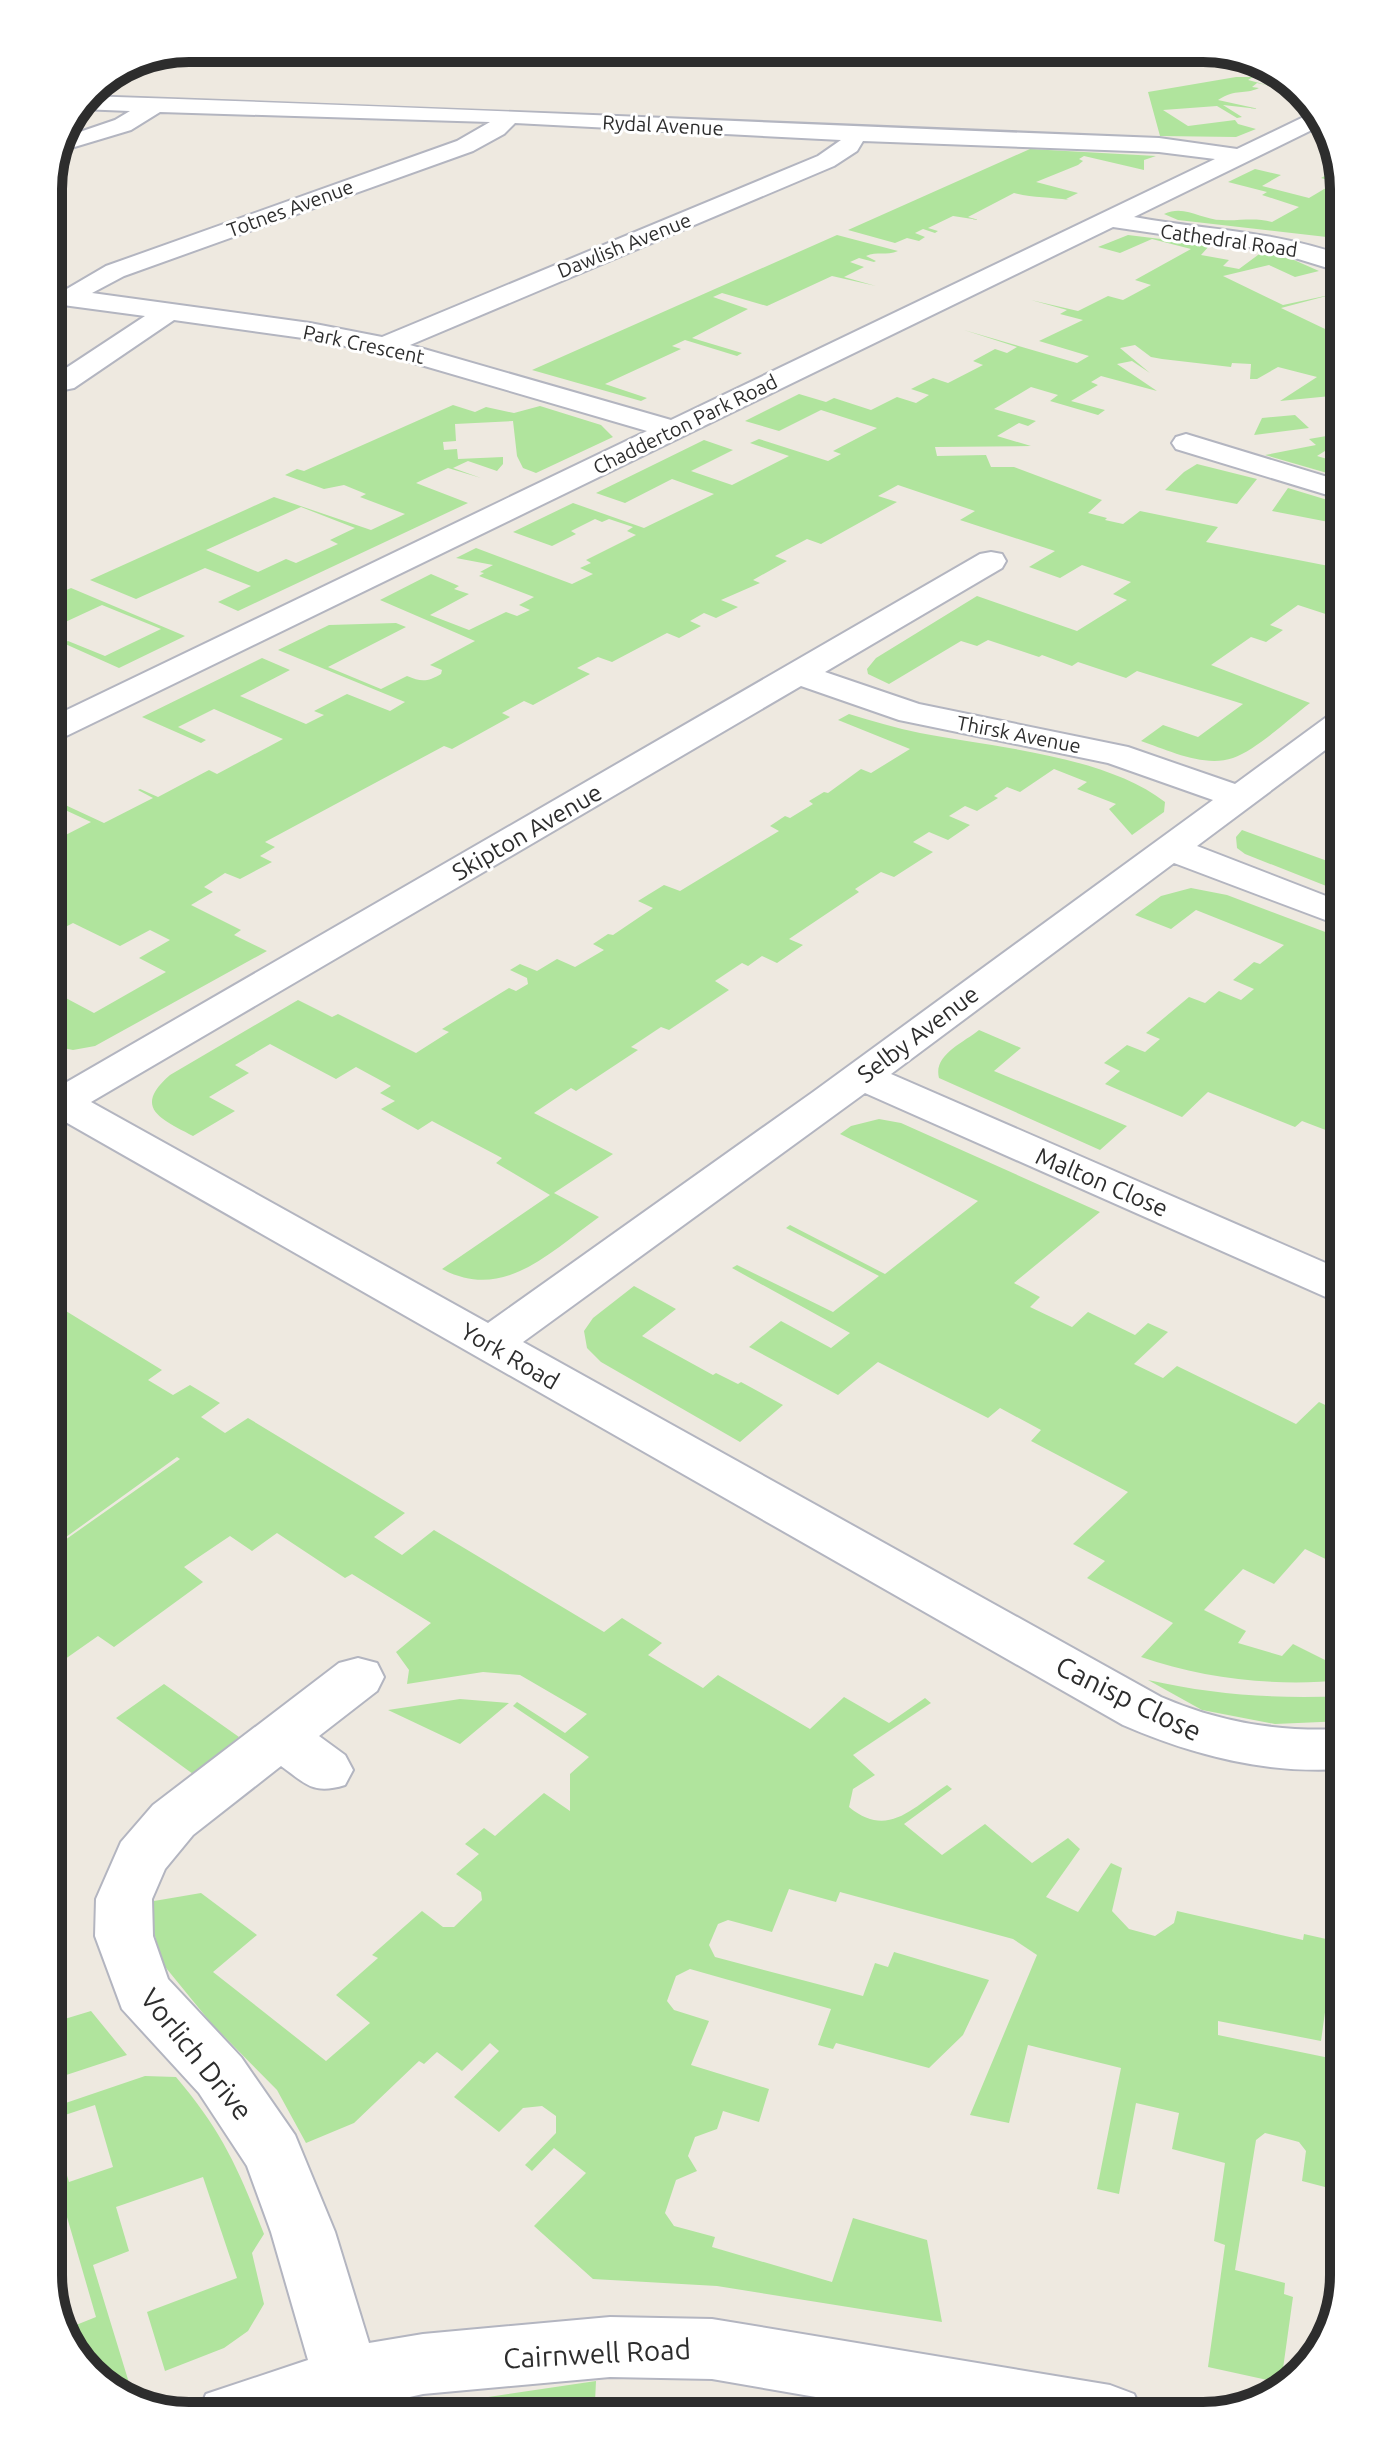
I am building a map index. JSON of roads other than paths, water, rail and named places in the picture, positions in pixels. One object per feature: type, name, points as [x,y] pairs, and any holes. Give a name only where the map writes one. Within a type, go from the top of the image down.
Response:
[{"type":"street","name":"Rydal Avenue","points":[[96,103],[509,116],[855,134],[1159,145],[1241,156]]},
{"type":"street","points":[[71,143],[123,125],[156,105]]},
{"type":"street","name":"Totnes Avenue","points":[[62,296],[115,271],[465,146],[496,129],[509,116]]},
{"type":"street","name":"Chadderton Park Road","points":[[62,725],[1311,122]]},
{"type":"street","name":"Dawlish Avenue","points":[[385,346],[826,161],[849,146],[855,134]]},
{"type":"street","name":"Cathedral Road","points":[[1112,219],[1152,229],[1283,245],[1330,260]]},
{"type":"street","name":"Park Crescent","points":[[62,297],[310,331],[385,346],[673,430]]},
{"type":"street","points":[[64,382],[170,311]]},
{"type":"street","points":[[1220,422],[1176,448],[1330,487]]},
{"type":"street","name":"Skipton Avenue","points":[[62,1094],[799,674],[991,561]]},
{"type":"street","name":"Thirsk Avenue","points":[[799,674],[911,713],[1116,754],[1238,797]]},
{"type":"street","name":"Selby Avenue","points":[[489,1344],[861,1076],[1330,730]]},
{"type":"street","points":[[1169,848],[1330,911]]},
{"type":"street","name":"Malton Close","points":[[861,1076],[1330,1282]]},
{"type":"street","name":"York Road","points":[[62,1102],[972,1616]]},
{"type":"street","name":"Canisp Close","points":[[972,1616],[1142,1711],[1188,1732],[1239,1746],[1291,1751],[1330,1750]]},
{"type":"street","name":"Vorlich Drive","points":[[346,2378],[303,2232],[273,2154],[220,2075],[143,1992],[124,1936],[124,1899],[131,1877],[160,1833],[189,1806],[304,1753],[358,1677]]},
{"type":"street","name":"Cairnwell Road","points":[[273,2402],[346,2378],[423,2364],[610,2347],[712,2349],[1027,2402]]}]
